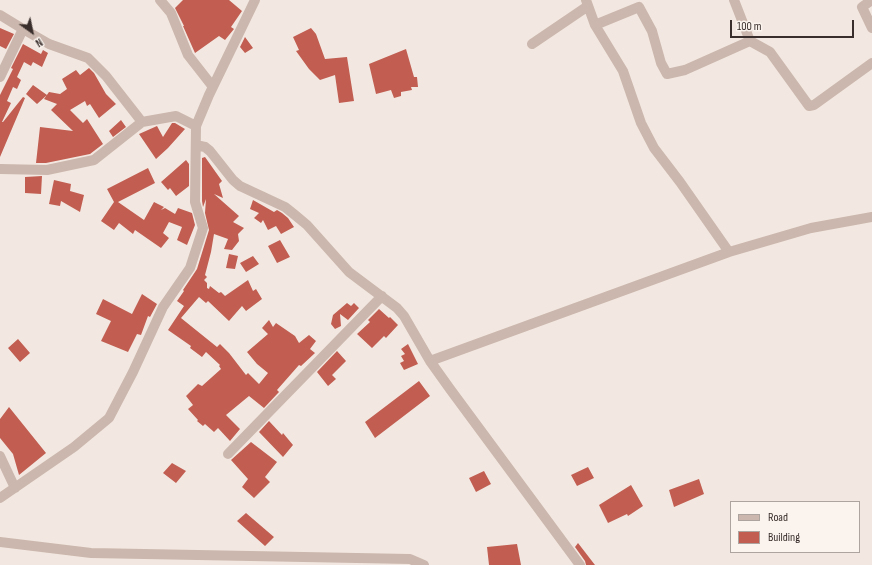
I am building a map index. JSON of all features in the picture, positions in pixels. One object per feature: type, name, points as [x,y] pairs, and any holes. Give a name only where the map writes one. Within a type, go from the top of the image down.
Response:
[{"type":"street","points":[[160,0],[170,13],[188,55],[213,87]]},
{"type":"street","points":[[0,498],[74,447],[109,418],[133,372],[163,307],[190,268],[203,228],[195,202],[196,126],[255,0]]},
{"type":"street","points":[[734,0],[750,41],[770,52],[809,106],[814,105],[872,63]]},
{"type":"street","points":[[872,0],[862,7],[872,28]]},
{"type":"street","points":[[532,44],[587,3],[595,25],[623,72],[641,123],[654,148],[680,182],[729,252]]},
{"type":"street","points":[[595,25],[639,7],[652,31],[661,63],[667,74],[684,70],[750,41]]},
{"type":"street","points":[[0,15],[49,44],[88,58],[106,76],[142,122]]},
{"type":"street","points":[[0,77],[23,29]]},
{"type":"street","points":[[0,170],[47,170],[94,160],[142,122],[176,116],[196,126]]},
{"type":"street","points":[[196,146],[210,151],[232,180],[240,186],[296,215],[307,225],[349,272],[397,308],[404,316],[430,361],[527,495],[580,565]]},
{"type":"street","points":[[430,361],[729,252],[811,228],[872,217]]},
{"type":"street","points":[[228,454],[382,296]]},
{"type":"street","points":[[0,456],[15,488]]},
{"type":"street","points":[[0,542],[92,553],[410,560],[424,565]]},
{"type":"building","points":[[183,0],[229,0],[242,11],[231,27],[234,29],[225,40],[219,36],[195,53],[175,8]]},
{"type":"building","points":[[0,28],[14,34],[6,49],[0,46]]},
{"type":"building","points":[[311,28],[316,34],[325,59],[347,57],[354,101],[339,103],[335,75],[320,80],[309,69],[296,51],[299,50],[293,37]]},
{"type":"building","points":[[245,37],[253,48],[245,53],[240,47]]},
{"type":"building","points":[[23,44],[41,54],[43,50],[48,53],[42,67],[33,62],[31,66],[24,62],[17,77],[21,80],[17,89],[13,87],[7,101],[11,103],[2,122],[23,97],[25,98],[0,157],[0,95]]},
{"type":"building","points":[[406,49],[414,77],[417,77],[418,87],[411,87],[412,90],[401,92],[401,96],[394,98],[391,90],[376,94],[369,64]]},
{"type":"building","points":[[89,68],[94,73],[106,94],[116,104],[99,118],[90,104],[87,106],[85,101],[70,110],[83,123],[87,119],[103,144],[90,154],[46,163],[36,163],[40,127],[73,131],[51,110],[57,104],[44,99],[49,92],[60,94],[67,89],[62,79],[76,70],[80,75]]},
{"type":"building","points":[[33,85],[47,95],[37,104],[26,94]]},
{"type":"building","points":[[121,120],[126,127],[113,137],[109,131]]},
{"type":"building","points":[[172,123],[175,123],[185,129],[156,159],[139,134],[157,126],[163,137]]},
{"type":"building","points":[[205,157],[222,181],[219,184],[223,198],[214,194],[239,216],[233,222],[244,228],[238,234],[239,241],[232,250],[224,249],[228,239],[214,234],[205,275],[207,277],[204,280],[207,283],[207,288],[209,289],[210,286],[225,296],[248,280],[253,291],[256,289],[262,299],[246,311],[242,306],[229,321],[208,301],[206,303],[199,297],[181,318],[217,347],[220,344],[246,375],[248,373],[259,384],[268,373],[257,364],[247,352],[268,334],[262,328],[269,320],[273,327],[276,323],[295,336],[299,343],[309,335],[316,341],[310,349],[315,353],[301,366],[299,365],[277,390],[279,392],[264,408],[249,396],[226,415],[240,429],[230,441],[218,428],[214,432],[205,424],[203,426],[197,421],[198,420],[188,409],[193,405],[186,396],[198,384],[202,386],[221,369],[219,366],[220,365],[206,352],[202,357],[190,348],[191,346],[168,330],[184,306],[177,301],[197,269],[209,230],[205,213],[206,199],[203,207],[202,201],[202,158]]},
{"type":"building","points":[[186,160],[189,164],[189,186],[176,196],[170,188],[168,190],[161,182]]},
{"type":"building","points":[[148,168],[155,183],[118,202],[144,220],[154,202],[164,207],[161,210],[165,208],[175,214],[178,208],[192,213],[195,225],[187,245],[177,240],[182,227],[169,222],[163,233],[169,238],[161,248],[135,230],[133,234],[119,223],[114,230],[101,221],[114,202],[107,189]]},
{"type":"building","points":[[42,176],[41,194],[25,193],[25,177]]},
{"type":"building","points":[[54,180],[71,184],[70,191],[84,195],[80,212],[61,201],[60,206],[49,204]]},
{"type":"building","points":[[253,200],[274,212],[277,210],[282,213],[288,218],[294,227],[281,234],[276,226],[268,230],[263,220],[261,223],[254,218],[259,213],[250,209]]},
{"type":"building","points":[[280,240],[290,257],[277,263],[268,246]]},
{"type":"building","points":[[229,254],[238,256],[235,269],[226,268]]},
{"type":"building","points":[[253,256],[259,264],[246,272],[240,263]]},
{"type":"building","points":[[142,294],[157,304],[150,317],[148,316],[141,335],[137,334],[128,352],[101,341],[111,321],[96,314],[103,299],[132,314]]},
{"type":"building","points":[[347,303],[351,306],[354,303],[359,308],[348,320],[340,314],[341,326],[335,329],[331,324],[333,315]]},
{"type":"building","points":[[379,309],[398,325],[386,338],[384,336],[372,348],[357,334],[370,322],[368,320]]},
{"type":"building","points":[[18,339],[30,353],[20,362],[8,348]]},
{"type":"building","points":[[408,344],[418,364],[404,370],[400,363],[404,361],[401,356],[405,354],[401,349]]},
{"type":"building","points":[[337,351],[346,361],[332,375],[336,379],[328,386],[317,372]]},
{"type":"building","points":[[419,381],[430,396],[375,438],[365,422]]},
{"type":"building","points":[[9,407],[46,453],[19,475],[13,454],[0,438],[0,419]]},
{"type":"building","points":[[269,421],[282,435],[283,433],[293,445],[283,457],[259,432]]},
{"type":"building","points":[[251,442],[277,462],[265,477],[270,482],[254,498],[242,487],[248,479],[231,460]]},
{"type":"building","points":[[172,463],[186,471],[176,483],[163,473]]},
{"type":"building","points":[[588,467],[594,478],[577,486],[571,475]]},
{"type":"building","points":[[484,471],[491,484],[476,492],[469,478]]},
{"type":"building","points":[[699,479],[704,494],[674,507],[669,490]]},
{"type":"building","points":[[631,485],[643,506],[628,516],[627,514],[608,523],[599,505]]},
{"type":"building","points":[[246,513],[274,537],[265,546],[237,521]]},
{"type":"building","points":[[578,543],[595,565],[586,565],[585,561],[575,547]]},
{"type":"building","points":[[517,544],[521,565],[489,565],[487,547]]}]
